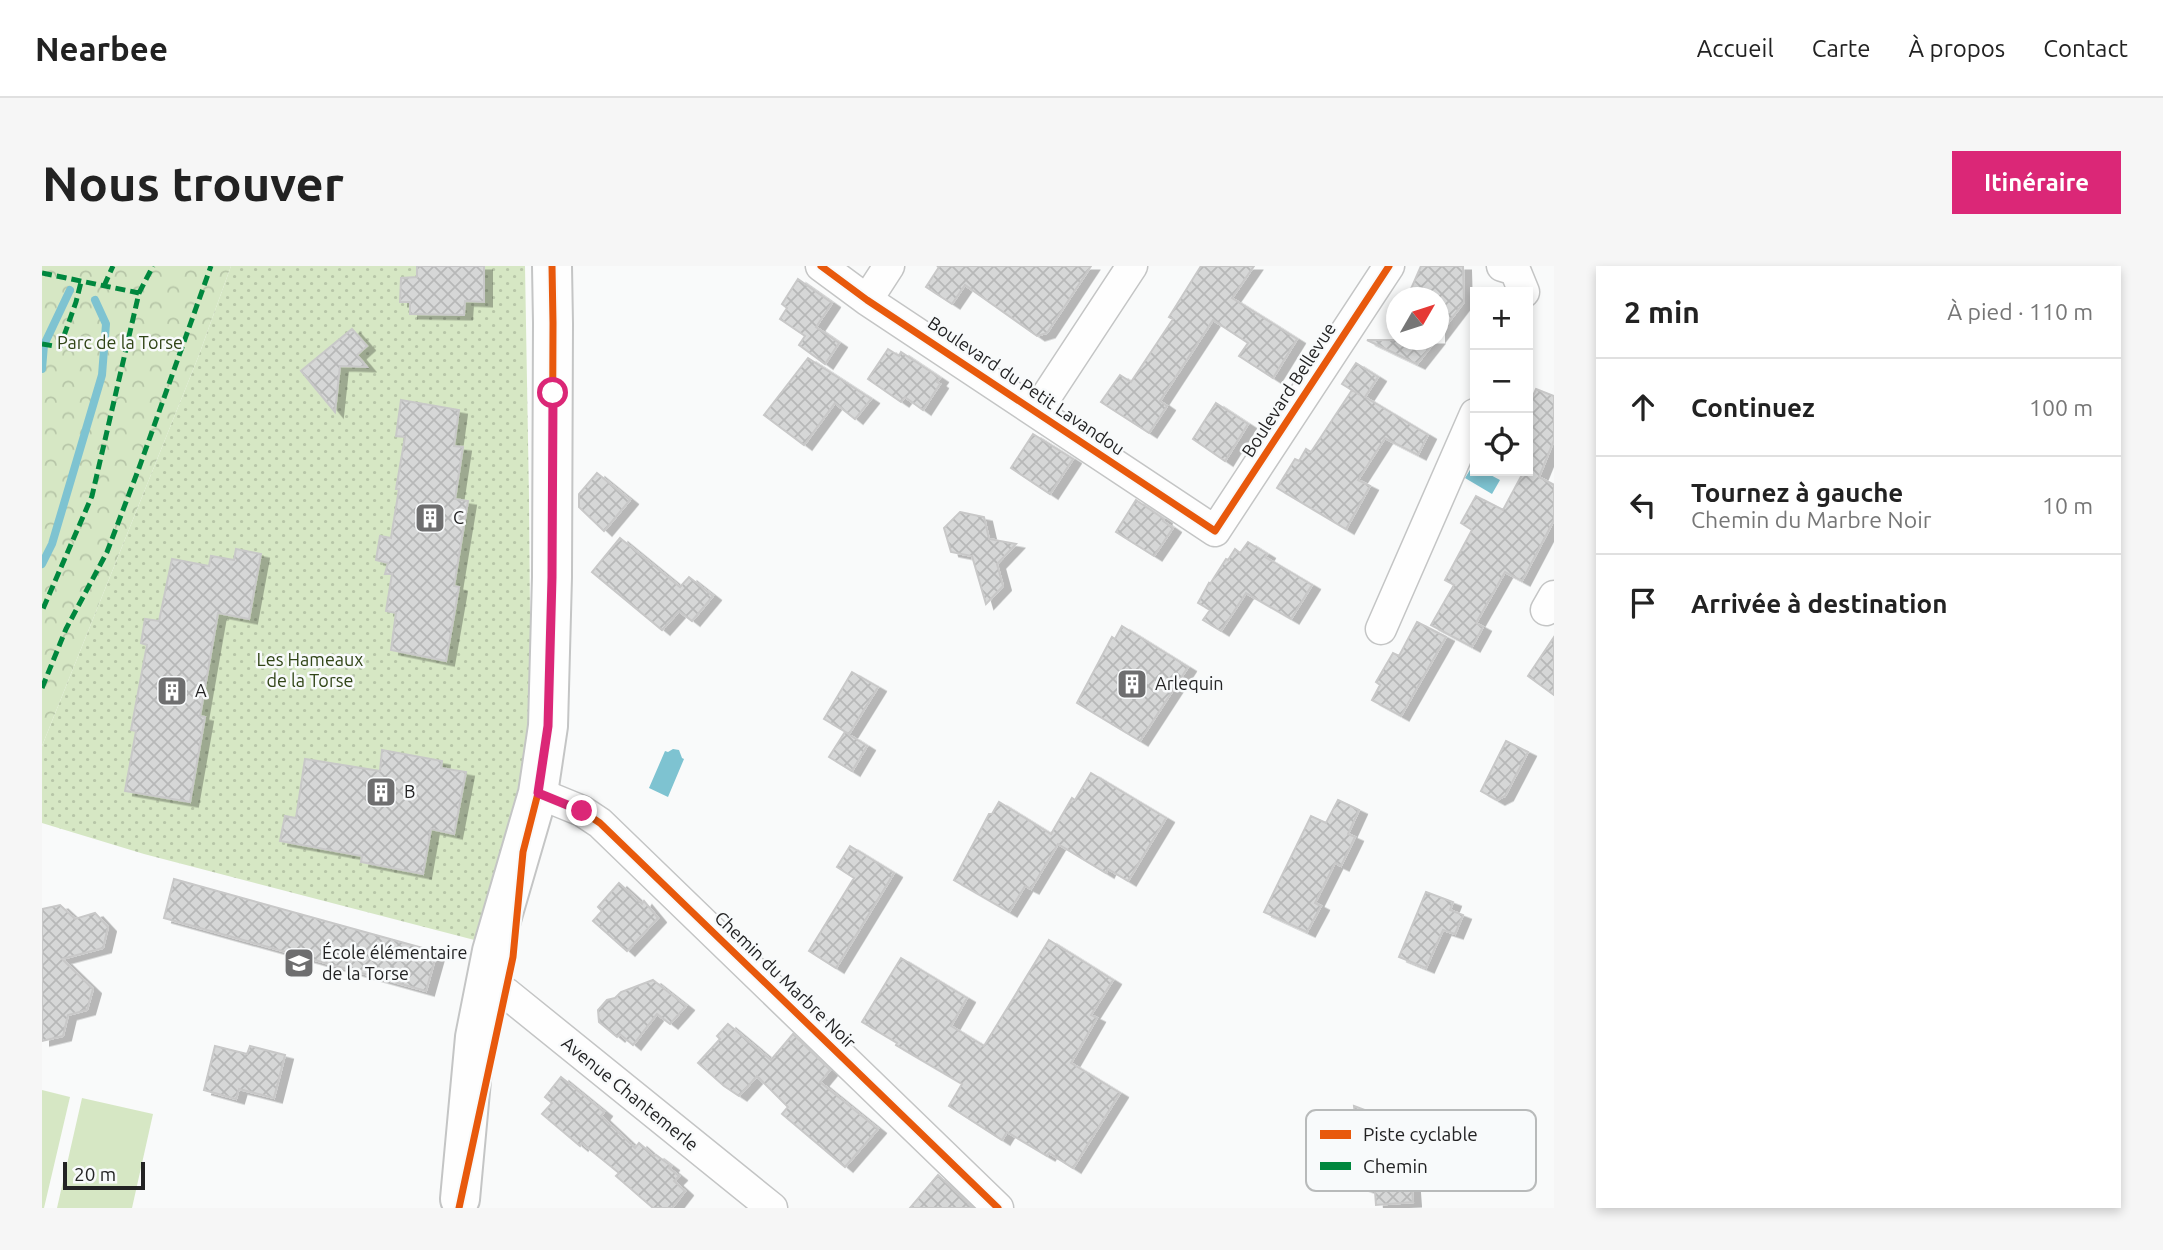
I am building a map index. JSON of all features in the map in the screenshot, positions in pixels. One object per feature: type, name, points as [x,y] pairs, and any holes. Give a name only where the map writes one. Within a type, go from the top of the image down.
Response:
[{"type":"street","points":[[460,1204],[495,990],[513,957],[523,852],[538,793],[548,726],[552,577],[552,266]]},
{"type":"street","name":"Boulevard du Petit Lavandou","points":[[821,266],[867,300],[1215,531]]},
{"type":"street","points":[[867,300],[889,266]]},
{"type":"street","points":[[1037,412],[1132,266]]},
{"type":"street","name":"Boulevard Bellevue","points":[[1215,531],[1389,266]]},
{"type":"street","points":[[1502,266],[1515,271],[1522,287]]},
{"type":"street","points":[[1381,629],[1470,425]]},
{"type":"street","name":"Chemin du Marbre Noir","points":[[538,793],[582,811],[600,823],[998,1208]]},
{"type":"street","name":"Avenue Chantemerle","points":[[495,990],[772,1208]]},
{"type":"green space","name":"Parc de la Torse","points":[[42,266],[231,266],[199,355],[42,746]]},
{"type":"green space","name":"Les Hameaux de la Torse","points":[[231,266],[525,266],[531,732],[486,943],[144,854],[42,823],[42,746],[199,355]]},
{"type":"green space","points":[[42,1090],[70,1097],[44,1208],[42,1208]]},
{"type":"green space","points":[[82,1098],[153,1114],[132,1208],[57,1208]]},
{"type":"water","points":[[1470,470],[1470,476],[1492,476],[1500,480],[1492,494],[1465,478]]},
{"type":"water","points":[[679,750],[684,759],[668,797],[649,788],[665,751]]},
{"type":"building","points":[[417,266],[484,266],[484,302],[465,301],[464,315],[410,314],[410,302],[400,302],[401,278],[417,277]]},
{"type":"building","points":[[937,266],[1091,266],[1047,333],[1037,336],[965,285],[952,304],[926,287],[939,267]]},
{"type":"building","points":[[1201,266],[1254,266],[1232,298],[1297,339],[1273,378],[1239,356],[1248,343],[1213,320],[1160,401],[1167,406],[1149,433],[1101,402],[1120,375],[1131,382],[1173,319],[1169,317]]},
{"type":"building","points":[[1421,266],[1463,266],[1464,302],[1449,322],[1449,287],[1412,287]]},
{"type":"building","points":[[798,279],[832,303],[816,327],[839,343],[825,364],[799,345],[805,336],[780,319],[787,308],[782,304]]},
{"type":"building","points":[[352,329],[367,346],[357,355],[367,367],[340,366],[335,412],[301,371]]},
{"type":"building","points":[[1367,340],[1386,340],[1386,349]]},
{"type":"building","points":[[888,349],[899,356],[901,352],[940,378],[937,382],[940,384],[923,410],[905,397],[901,402],[868,379]]},
{"type":"building","points":[[1388,350],[1428,350],[1417,364]]},
{"type":"building","points":[[808,358],[871,399],[855,419],[835,403],[804,445],[764,415]]},
{"type":"building","points":[[1356,363],[1378,377],[1365,397],[1428,435],[1418,455],[1385,438],[1358,480],[1370,486],[1346,529],[1277,488],[1295,459],[1299,461],[1306,449],[1311,452],[1352,390],[1342,384]]},
{"type":"building","points":[[1536,389],[1554,396],[1554,440],[1539,477],[1554,485],[1554,520],[1522,581],[1505,572],[1476,623],[1483,627],[1472,647],[1431,625],[1454,585],[1445,580],[1472,530],[1461,523],[1476,496],[1503,510],[1521,476],[1533,476],[1533,396]]},
{"type":"building","name":"C","points":[[401,400],[459,410],[454,446],[463,447],[455,499],[468,501],[454,586],[459,587],[446,661],[391,650],[396,613],[386,611],[392,574],[385,574],[388,563],[376,560],[380,536],[391,538],[399,489],[396,489],[405,437],[396,436]]},
{"type":"building","points":[[1216,403],[1248,424],[1225,461],[1193,439]]},
{"type":"building","points":[[1033,434],[1073,459],[1050,494],[1011,468]]},
{"type":"building","points":[[597,473],[630,500],[604,531],[579,507],[579,494]]},
{"type":"building","points":[[1136,500],[1173,528],[1154,556],[1116,532]]},
{"type":"building","points":[[960,512],[984,517],[989,539],[1016,544],[997,564],[1003,586],[986,604],[972,556],[951,552],[944,528]]},
{"type":"building","points":[[620,538],[680,587],[689,577],[713,596],[692,621],[679,611],[662,630],[592,572]]},
{"type":"building","points":[[1248,542],[1267,554],[1265,557],[1312,585],[1291,619],[1246,593],[1221,631],[1203,620],[1210,610],[1198,603],[1226,559],[1228,560],[1235,549],[1240,553]]},
{"type":"building","name":"A","points":[[236,549],[261,554],[249,619],[218,613],[200,716],[205,717],[190,802],[125,791],[136,731],[131,730],[147,645],[141,643],[145,619],[159,621],[172,559],[209,566],[211,556],[234,560]]},
{"type":"building","points":[[1417,622],[1446,637],[1401,716],[1372,700],[1380,685],[1376,682],[1393,653],[1399,656]]},
{"type":"building","name":"Arlequin","points":[[1122,626],[1188,667],[1140,741],[1077,703],[1112,637],[1115,639]]},
{"type":"building","points":[[1554,637],[1554,695],[1528,676]]},
{"type":"building","points":[[852,672],[878,687],[849,734],[824,719]]},
{"type":"building","points":[[845,732],[867,746],[852,771],[829,757]]},
{"type":"building","points":[[1506,741],[1528,752],[1505,796],[1497,800],[1481,791]]},
{"type":"building","name":"B","points":[[382,750],[442,761],[441,768],[466,772],[454,834],[431,829],[423,874],[361,862],[362,856],[280,841],[285,816],[296,818],[305,759],[380,771]]},
{"type":"building","points":[[1091,773],[1166,818],[1128,881],[1108,869],[1106,873],[1058,844],[1031,889],[1025,886],[1009,912],[954,880],[989,814],[992,814],[999,802],[1051,834],[1072,798],[1075,800]]},
{"type":"building","points":[[1338,800],[1359,810],[1348,834],[1355,837],[1341,866],[1335,863],[1315,903],[1321,906],[1307,932],[1264,912],[1311,816],[1326,823]]},
{"type":"building","points":[[850,846],[894,873],[836,968],[809,951],[854,878],[837,867]]},
{"type":"building","name":"École élémentaire de la Torse","points":[[174,879],[437,952],[426,991],[164,918]]},
{"type":"building","points":[[619,883],[642,904],[644,901],[658,918],[627,951],[593,921],[602,911],[598,907]]},
{"type":"building","points":[[1426,892],[1453,902],[1450,910],[1463,915],[1455,934],[1443,930],[1426,968],[1399,957]]},
{"type":"building","points":[[60,905],[75,919],[95,913],[108,927],[103,948],[62,959],[93,989],[87,1010],[68,1015],[63,1036],[42,1041],[42,909]]},
{"type":"building","points":[[1049,940],[1113,980],[1091,1015],[1097,1018],[1071,1063],[1120,1093],[1073,1168],[1007,1132],[1002,1140],[949,1106],[962,1084],[862,1022],[901,958],[967,998],[951,1026],[984,1046]]},
{"type":"building","points":[[653,980],[686,1006],[670,1024],[657,1014],[633,1045],[620,1034],[617,1037],[599,1022],[598,1010],[607,1000]]},
{"type":"building","points":[[728,1024],[771,1060],[793,1034],[830,1070],[820,1082],[878,1129],[845,1167],[782,1114],[788,1107],[757,1076],[739,1096],[698,1063],[720,1039],[717,1036]]},
{"type":"building","points":[[215,1046],[247,1054],[250,1046],[285,1055],[274,1098],[239,1089],[236,1099],[204,1090]]},
{"type":"building","points":[[561,1077],[604,1112],[601,1116],[635,1148],[639,1143],[671,1166],[669,1168],[679,1176],[674,1181],[685,1191],[672,1208],[653,1208],[616,1176],[619,1173],[582,1143],[580,1146],[542,1114],[552,1103],[545,1097]]},
{"type":"building","points":[[938,1175],[973,1208],[910,1208]]},
{"type":"building","points":[[1375,1191],[1412,1191],[1413,1202],[1376,1205]]},
{"type":"waterway","points":[[42,369],[44,345],[70,290]]},
{"type":"waterway","points":[[42,564],[52,544],[102,375],[106,324],[95,300]]},
{"type":"marked path","points":[[104,286],[113,266]]},
{"type":"marked path","points":[[139,293],[153,266]]},
{"type":"marked path","points":[[42,688],[66,629],[107,552],[211,266]]},
{"type":"marked path","points":[[42,273],[139,293],[92,496],[42,611]]},
{"type":"marked path","points":[[42,344],[60,347],[81,282]]},
{"type":"cycle path","points":[[459,1208],[513,957],[523,852],[538,793],[548,726],[552,577],[552,266]]},
{"type":"cycle path","points":[[821,266],[867,300],[1215,531],[1389,266]]},
{"type":"cycle path","points":[[538,793],[582,811],[600,823],[998,1208]]},
{"type":"place","name":"C","points":[[430,518]]},
{"type":"place","name":"Arlequin","points":[[1132,684]]},
{"type":"place","name":"A","points":[[172,691]]},
{"type":"place","name":"B","points":[[381,792]]},
{"type":"place","name":"École élémentaire de la Torse","points":[[299,963]]},
{"type":"route","points":[[553,393],[548,726],[538,793],[582,811]]}]
